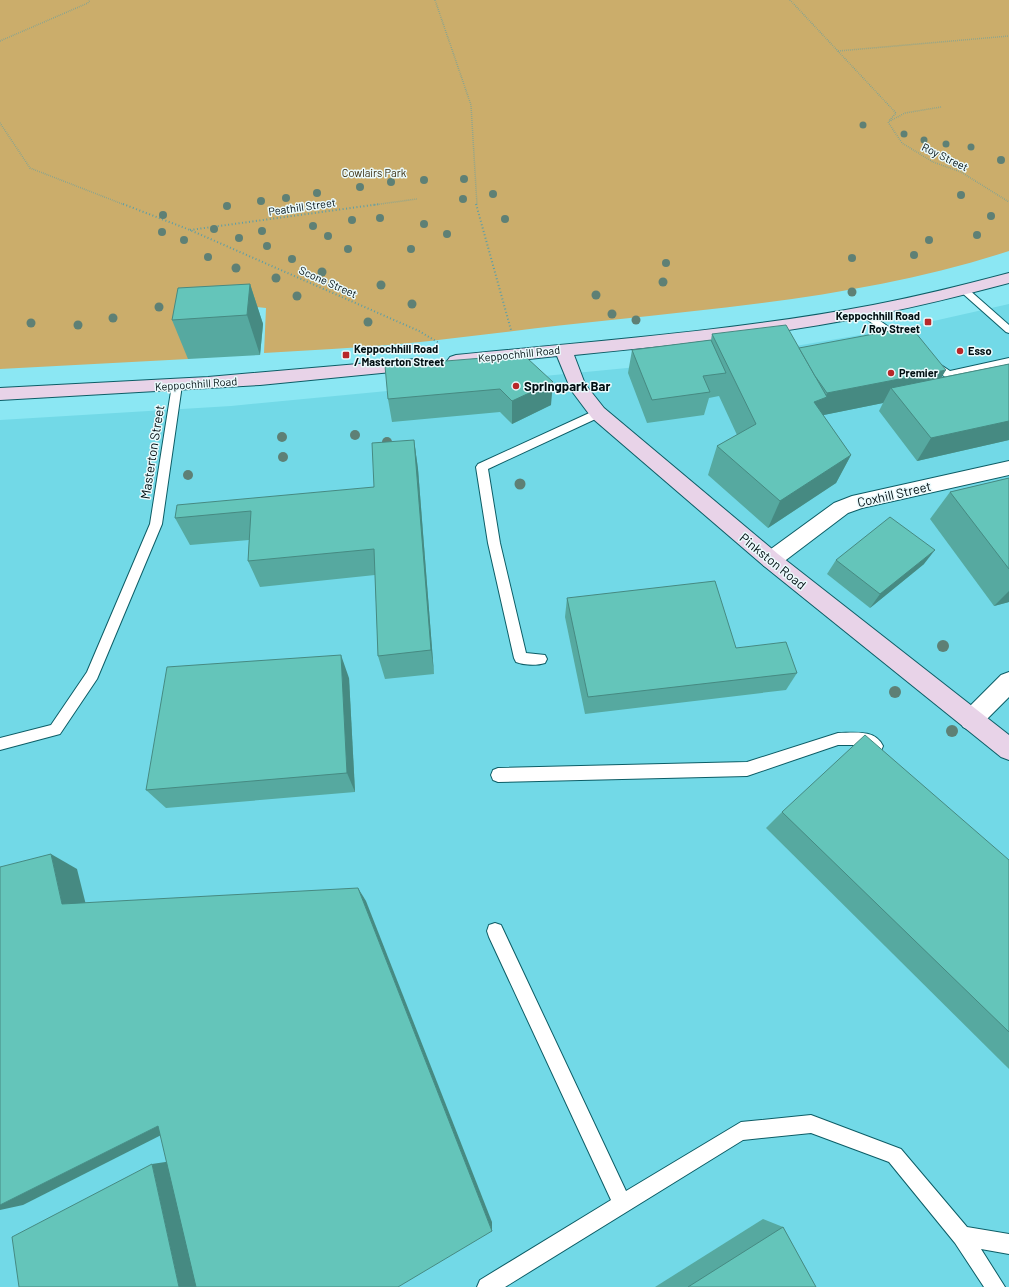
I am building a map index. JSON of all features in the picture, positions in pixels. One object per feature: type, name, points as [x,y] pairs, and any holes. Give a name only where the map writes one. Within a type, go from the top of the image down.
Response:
[{"type":"street","name":"Keppochhill Road","points":[[0,394],[315,376],[779,326],[863,312],[964,290],[1009,278]]},
{"type":"street","name":"Pinkston Road","points":[[564,350],[575,385],[582,396],[598,413],[771,560],[1009,750]]},
{"type":"street","name":"Coxhill Street","points":[[771,560],[841,508],[859,501],[1009,468]]},
{"type":"street","points":[[971,720],[1009,682]]},
{"type":"lane","points":[[964,290],[1009,330]]},
{"type":"lane","points":[[863,312],[912,348]]},
{"type":"lane","points":[[924,357],[948,376],[1009,362]]},
{"type":"lane","name":"Masterton Street","points":[[0,744],[55,730],[92,676],[156,524],[177,385]]},
{"type":"lane","points":[[540,659],[521,658],[494,543],[482,467],[598,413]]},
{"type":"lane","points":[[498,775],[747,769],[838,739],[868,739],[885,754]]},
{"type":"lane","points":[[495,931],[622,1204]]},
{"type":"lane","points":[[487,1287],[741,1131],[811,1124],[895,1155],[962,1236],[995,1287]]},
{"type":"lane","points":[[962,1236],[1009,1244]]},
{"type":"path","points":[[0,41],[88,3],[90,0]]},
{"type":"path","points":[[435,0],[471,105],[475,199],[518,354]]},
{"type":"path","points":[[790,0],[896,113],[888,122]]},
{"type":"path","points":[[838,50],[1009,36]]},
{"type":"path","points":[[888,122],[905,113],[942,107]]},
{"type":"path","name":"Roy Street","points":[[888,122],[902,143],[933,162],[961,172],[1009,202]]},
{"type":"path","points":[[0,123],[30,168],[190,230]]},
{"type":"path","name":"Peathill Street","points":[[190,230],[417,200]]},
{"type":"path","name":"Scone Street","points":[[190,230],[419,331],[444,346],[438,363]]},
{"type":"shaded area","points":[[1009,304],[1009,1287],[0,1287],[0,420],[231,406],[627,368],[778,349],[907,327]]},
{"type":"green space","name":"Cowlairs Park","points":[[0,0],[1009,0],[1009,251],[911,278],[812,296],[712,309],[426,341],[332,349],[264,353],[266,308],[198,301],[188,359],[0,369]]},
{"type":"building","points":[[250,284],[247,315],[172,320],[178,288]]},
{"type":"building","points":[[786,325],[827,397],[814,402],[851,455],[780,501],[717,446],[756,424],[712,334]]},
{"type":"building","points":[[911,327],[946,370],[827,393],[815,376],[799,348]]},
{"type":"building","points":[[711,340],[726,373],[703,376],[710,392],[652,400],[632,350]]},
{"type":"building","points":[[519,355],[527,358],[553,382],[512,401],[500,389],[388,399],[385,366]]},
{"type":"building","points":[[1009,364],[1009,421],[931,438],[891,388]]},
{"type":"building","points":[[414,440],[431,650],[378,656],[374,549],[248,561],[251,511],[175,518],[177,505],[374,487],[372,443]]},
{"type":"building","points":[[1009,478],[1009,569],[950,492]]},
{"type":"building","points":[[890,517],[935,550],[880,594],[836,560]]},
{"type":"building","points":[[715,581],[736,648],[786,642],[797,673],[588,697],[567,598]]},
{"type":"building","points":[[341,655],[347,773],[146,790],[167,667]]},
{"type":"building","points":[[865,735],[1009,860],[1009,1032],[782,812]]},
{"type":"building","points":[[51,854],[62,904],[358,888],[492,1231],[398,1287],[196,1287],[158,1126],[0,1205],[0,867]]},
{"type":"building","points":[[152,1164],[179,1287],[19,1287],[12,1237]]},
{"type":"building","points":[[783,1227],[816,1287],[688,1287]]},
{"type":"place","name":"Keppochhill Road / Roy Street","points":[[928,322]]},
{"type":"place","name":"Esso","points":[[960,351]]},
{"type":"place","name":"Keppochhill Road / Masterton Street","points":[[346,355]]},
{"type":"place","name":"Premier","points":[[891,373]]},
{"type":"place","name":"Springpark Bar","points":[[516,386]]}]
